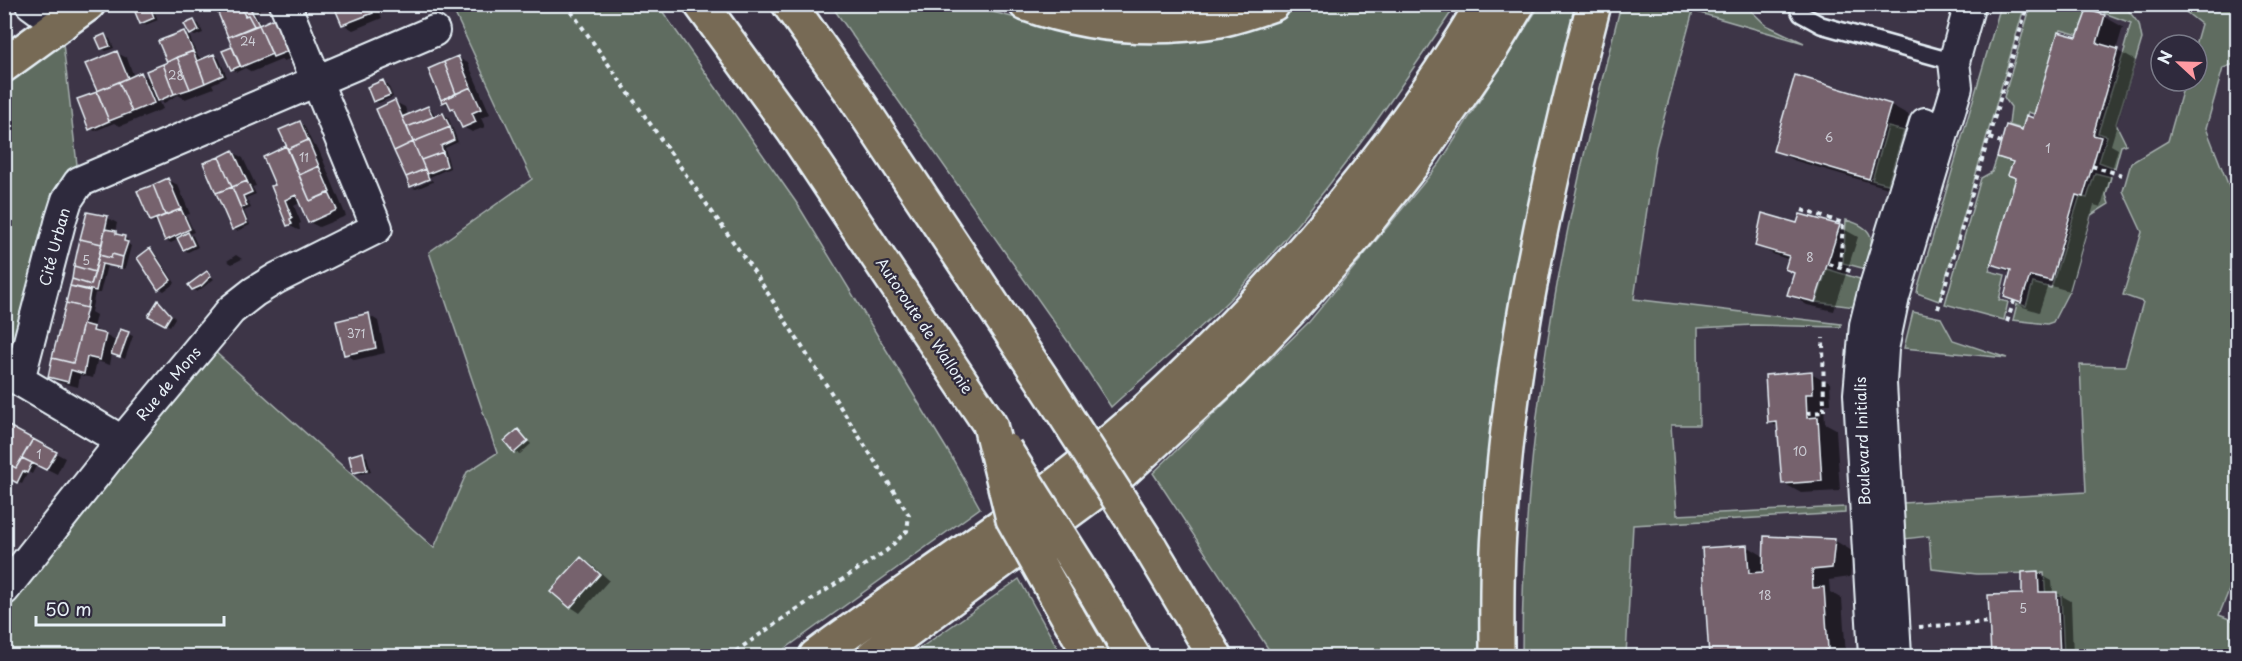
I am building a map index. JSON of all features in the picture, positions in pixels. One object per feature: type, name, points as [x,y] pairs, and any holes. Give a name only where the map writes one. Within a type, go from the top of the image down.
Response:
[{"type":"main road","points":[[4,65],[61,26],[88,4]]},
{"type":"main road","name":"Autoroute de Wallonie","points":[[701,4],[793,130],[990,425],[1133,657]]},
{"type":"main road","points":[[789,4],[852,93],[1044,382],[1150,547],[1215,657]]},
{"type":"main road","points":[[1026,4],[1106,24],[1162,27],[1222,19],[1273,4]]},
{"type":"main road","points":[[816,657],[996,529],[1090,458],[1190,371],[1299,256],[1368,172],[1421,99],[1483,4]]},
{"type":"main road","points":[[873,657],[1122,472],[1232,371],[1354,238],[1411,166],[1485,59],[1518,4]]},
{"type":"main road","points":[[1497,657],[1499,533],[1519,355],[1552,173],[1594,4]]},
{"type":"main road","points":[[990,425],[1013,519],[1091,657]]},
{"type":"street","points":[[31,4],[61,26]]},
{"type":"street","points":[[285,4],[318,81]]},
{"type":"street","name":"Boulevard Initialis","points":[[1896,657],[1881,383],[1883,349],[1894,297],[1957,87],[1954,62],[1970,4]]},
{"type":"street","name":"Cité Urban","points":[[122,441],[19,380],[61,219],[67,200],[79,182],[434,31]]},
{"type":"street","name":"Boulevard Initialis","points":[[1874,657],[1858,394],[1865,325],[1939,79],[1954,62]]},
{"type":"street","name":"Rue de Mons","points":[[4,590],[122,441],[231,310],[276,278],[377,228],[318,81]]},
{"type":"lane","points":[[1796,4],[1801,14],[1821,25],[1954,62]]},
{"type":"path","points":[[566,4],[755,273],[909,514],[907,531],[886,551],[729,657]]},
{"type":"path","points":[[1938,309],[2028,4]]},
{"type":"path","points":[[2098,13],[2101,4]]},
{"type":"path","points":[[1989,138],[2001,142]]},
{"type":"path","points":[[2092,166],[2122,175]]},
{"type":"path","points":[[1802,210],[1843,223],[1840,268]]},
{"type":"path","points":[[2007,322],[2014,301]]},
{"type":"path","points":[[1807,413],[1824,412],[1823,338]]},
{"type":"path","points":[[1933,626],[1989,622]]},
{"type":"green space","points":[[451,5],[658,5],[798,205],[951,456],[980,508],[775,656],[5,656],[4,575],[204,342],[434,548],[467,472],[497,453],[429,252],[532,179]]},
{"type":"green space","points":[[831,5],[977,5],[993,12],[1069,32],[1232,28],[1310,5],[1456,5],[1350,158],[1292,231],[1215,314],[1111,407],[1078,356]]},
{"type":"green space","points":[[1540,5],[1580,5],[1481,656],[1273,656],[1153,473],[1309,322],[1440,163]]},
{"type":"green space","points":[[1621,5],[1745,5],[1766,25],[1804,43],[1693,11],[1656,147],[1634,299],[1841,324],[1841,327],[1753,325],[1698,328],[1699,425],[1671,425],[1677,515],[1845,507],[1845,513],[1633,525],[1626,656],[1522,656],[1530,477],[1545,358],[1554,299],[1578,182]]},
{"type":"green space","points":[[2001,5],[2025,5],[1939,301],[1917,293],[1918,287]]},
{"type":"green space","points":[[2031,5],[2095,5],[2082,36],[2061,30],[2034,114],[2028,112],[2022,129],[2009,125],[2011,107],[2004,97]]},
{"type":"green space","points":[[2106,5],[2124,5],[2139,24],[2142,39],[2116,124],[2126,144],[2121,146],[2115,168],[2099,162],[2107,136],[2098,133],[2131,23],[2104,13]]},
{"type":"green space","points":[[2177,5],[2237,5],[2237,63],[2223,68],[2206,128],[2237,207],[2238,568],[2219,615],[2237,622],[2237,656],[2064,656],[2061,596],[2046,597],[2044,573],[1977,574],[1932,569],[1929,536],[1904,539],[1903,503],[2086,492],[2080,365],[2125,366],[2143,302],[2123,295],[2142,232],[2123,191],[2131,163],[2168,141],[2182,93],[2209,93],[2209,33],[2198,33],[2201,24]]},
{"type":"green space","points":[[61,26],[79,182],[5,383],[5,65]]},
{"type":"green space","points":[[1888,127],[1904,131],[1888,184],[1872,180]]},
{"type":"green space","points":[[1997,157],[2013,162],[2009,175],[2016,177],[1989,271],[2005,275],[1999,300],[2008,302],[2004,320],[1945,304],[1981,178],[1992,172]]},
{"type":"green space","points":[[2095,173],[2111,177],[2106,195],[2109,204],[2091,215],[2070,289],[2053,322],[2047,324],[2013,320],[2017,304],[2026,306],[2033,283],[2051,288],[2080,196],[2087,198]]},
{"type":"green space","points":[[1846,220],[1869,232],[1871,244],[1866,269],[1843,263]]},
{"type":"green space","points":[[1827,269],[1863,280],[1855,307],[1816,302]]},
{"type":"green space","points":[[1913,312],[1941,318],[1953,340],[2007,358],[1904,348]]},
{"type":"green space","points":[[1019,579],[1062,656],[909,656]]},
{"type":"building","points":[[224,4],[247,4],[241,7],[254,26],[228,37],[216,8]]},
{"type":"building","points":[[256,4],[258,8],[251,10],[259,25],[254,26],[248,15],[245,16],[241,7]]},
{"type":"building","points":[[333,4],[369,4],[373,13],[342,25]]},
{"type":"building","points":[[150,6],[154,18],[140,24],[135,12]]},
{"type":"building","points":[[2087,10],[2105,15],[2097,43],[2118,49],[2093,135],[2101,137],[2083,197],[2076,195],[2051,281],[2030,276],[2021,303],[2004,297],[2011,270],[1991,264],[2016,178],[2008,175],[2013,162],[1997,157],[2006,125],[2022,130],[2026,115],[2033,118],[2058,32],[2077,37]]},
{"type":"building","points":[[279,16],[293,49],[273,57],[259,25]]},
{"type":"building","points":[[194,20],[199,30],[190,35],[184,24]]},
{"type":"building","points":[[259,25],[272,54],[241,67],[228,37]]},
{"type":"building","points":[[184,31],[193,51],[167,62],[158,41]]},
{"type":"building","points":[[105,34],[110,46],[101,49],[96,38]]},
{"type":"building","points":[[232,47],[240,66],[231,70],[222,51]]},
{"type":"building","points":[[117,51],[128,78],[97,91],[85,64]]},
{"type":"building","points":[[193,51],[205,83],[190,89],[177,57]]},
{"type":"building","points":[[214,54],[223,75],[205,83],[197,61]]},
{"type":"building","points":[[458,56],[471,87],[456,94],[444,62]]},
{"type":"building","points":[[177,57],[190,89],[174,94],[163,64]]},
{"type":"building","points":[[444,62],[456,94],[441,100],[428,69]]},
{"type":"building","points":[[163,64],[174,94],[158,101],[146,71]]},
{"type":"building","points":[[141,72],[154,103],[132,112],[119,82]]},
{"type":"building","points":[[1795,75],[1891,104],[1869,179],[1773,151]]},
{"type":"building","points":[[383,80],[390,95],[373,102],[367,87]]},
{"type":"building","points":[[119,82],[132,112],[109,121],[97,91]]},
{"type":"building","points":[[471,87],[481,109],[472,113],[476,122],[462,128],[453,108],[451,109],[447,101],[442,103],[441,100]]},
{"type":"building","points":[[97,92],[109,121],[89,130],[77,99]]},
{"type":"building","points":[[395,100],[413,142],[394,151],[376,109]]},
{"type":"building","points":[[428,106],[433,117],[407,127],[402,117]]},
{"type":"building","points":[[443,113],[450,127],[413,142],[407,127]]},
{"type":"building","points":[[300,121],[308,140],[288,149],[279,130]]},
{"type":"building","points":[[450,127],[454,140],[441,146],[443,152],[421,160],[413,142]]},
{"type":"building","points":[[308,140],[319,166],[299,175],[288,149]]},
{"type":"building","points":[[413,142],[425,169],[406,177],[394,151]]},
{"type":"building","points":[[286,146],[310,201],[329,193],[337,210],[308,223],[296,195],[285,200],[292,218],[290,219],[292,224],[287,226],[271,186],[275,185],[263,157]]},
{"type":"building","points":[[233,150],[247,181],[232,187],[219,157]]},
{"type":"building","points":[[443,152],[447,166],[427,174],[421,160]]},
{"type":"building","points":[[219,157],[232,187],[216,193],[203,163]]},
{"type":"building","points":[[319,166],[330,192],[310,201],[299,175]]},
{"type":"building","points":[[425,169],[429,179],[410,187],[406,177]]},
{"type":"building","points":[[168,178],[181,209],[165,215],[153,185]]},
{"type":"building","points":[[247,181],[252,192],[243,196],[247,206],[241,208],[232,187]]},
{"type":"building","points":[[153,185],[165,215],[150,221],[137,191]]},
{"type":"building","points":[[232,187],[247,223],[232,230],[216,193]]},
{"type":"building","points":[[181,209],[190,229],[165,241],[156,219]]},
{"type":"building","points":[[87,212],[108,216],[102,244],[80,239]]},
{"type":"building","points":[[1762,213],[1797,223],[1800,214],[1840,225],[1815,302],[1787,295],[1794,273],[1785,269],[1789,256],[1755,246]]},
{"type":"building","points":[[105,229],[125,236],[124,241],[128,242],[123,257],[112,254],[111,258],[99,255]]},
{"type":"building","points":[[188,232],[194,245],[183,250],[177,238]]},
{"type":"building","points":[[80,239],[102,244],[95,272],[74,266]]},
{"type":"building","points":[[150,248],[171,280],[158,290],[137,258]]},
{"type":"building","points":[[112,254],[123,257],[121,268],[102,264],[96,291],[70,286],[72,279],[91,285],[99,255],[111,258]]},
{"type":"building","points":[[74,266],[95,272],[91,285],[72,279]]},
{"type":"building","points":[[207,271],[211,276],[201,286],[192,290],[188,285]]},
{"type":"building","points":[[70,286],[90,291],[87,308],[66,303]]},
{"type":"building","points":[[158,300],[171,315],[165,325],[148,316]]},
{"type":"building","points":[[66,303],[87,308],[73,363],[52,358]]},
{"type":"building","points":[[369,313],[376,348],[344,355],[336,321]]},
{"type":"building","points":[[83,324],[94,327],[93,331],[106,334],[100,360],[87,357],[84,374],[71,370],[68,382],[48,377],[52,358],[73,363]]},
{"type":"building","points":[[120,329],[129,332],[120,357],[111,354]]},
{"type":"building","points":[[1812,371],[1813,394],[1806,394],[1807,418],[1818,417],[1822,481],[1782,484],[1777,422],[1768,423],[1765,375]]},
{"type":"building","points":[[7,425],[33,439],[16,468],[4,462],[4,453],[7,449],[4,447],[4,430]]},
{"type":"building","points":[[518,429],[528,441],[514,453],[504,441]]},
{"type":"building","points":[[33,439],[57,452],[46,470],[22,458]]},
{"type":"building","points":[[363,452],[367,470],[353,473],[349,456]]},
{"type":"building","points":[[22,458],[32,463],[27,473],[23,471],[17,483],[4,476],[4,462],[16,468]]},
{"type":"building","points":[[1764,536],[1835,539],[1832,568],[1812,570],[1813,588],[1824,587],[1828,649],[1825,650],[1825,656],[1709,656],[1702,548],[1747,545],[1749,573],[1763,572]]},
{"type":"building","points":[[581,557],[600,574],[570,608],[550,591]]},
{"type":"building","points":[[2038,571],[2039,592],[2057,592],[2060,656],[1991,656],[1988,595],[2022,594],[2022,572]]}]
